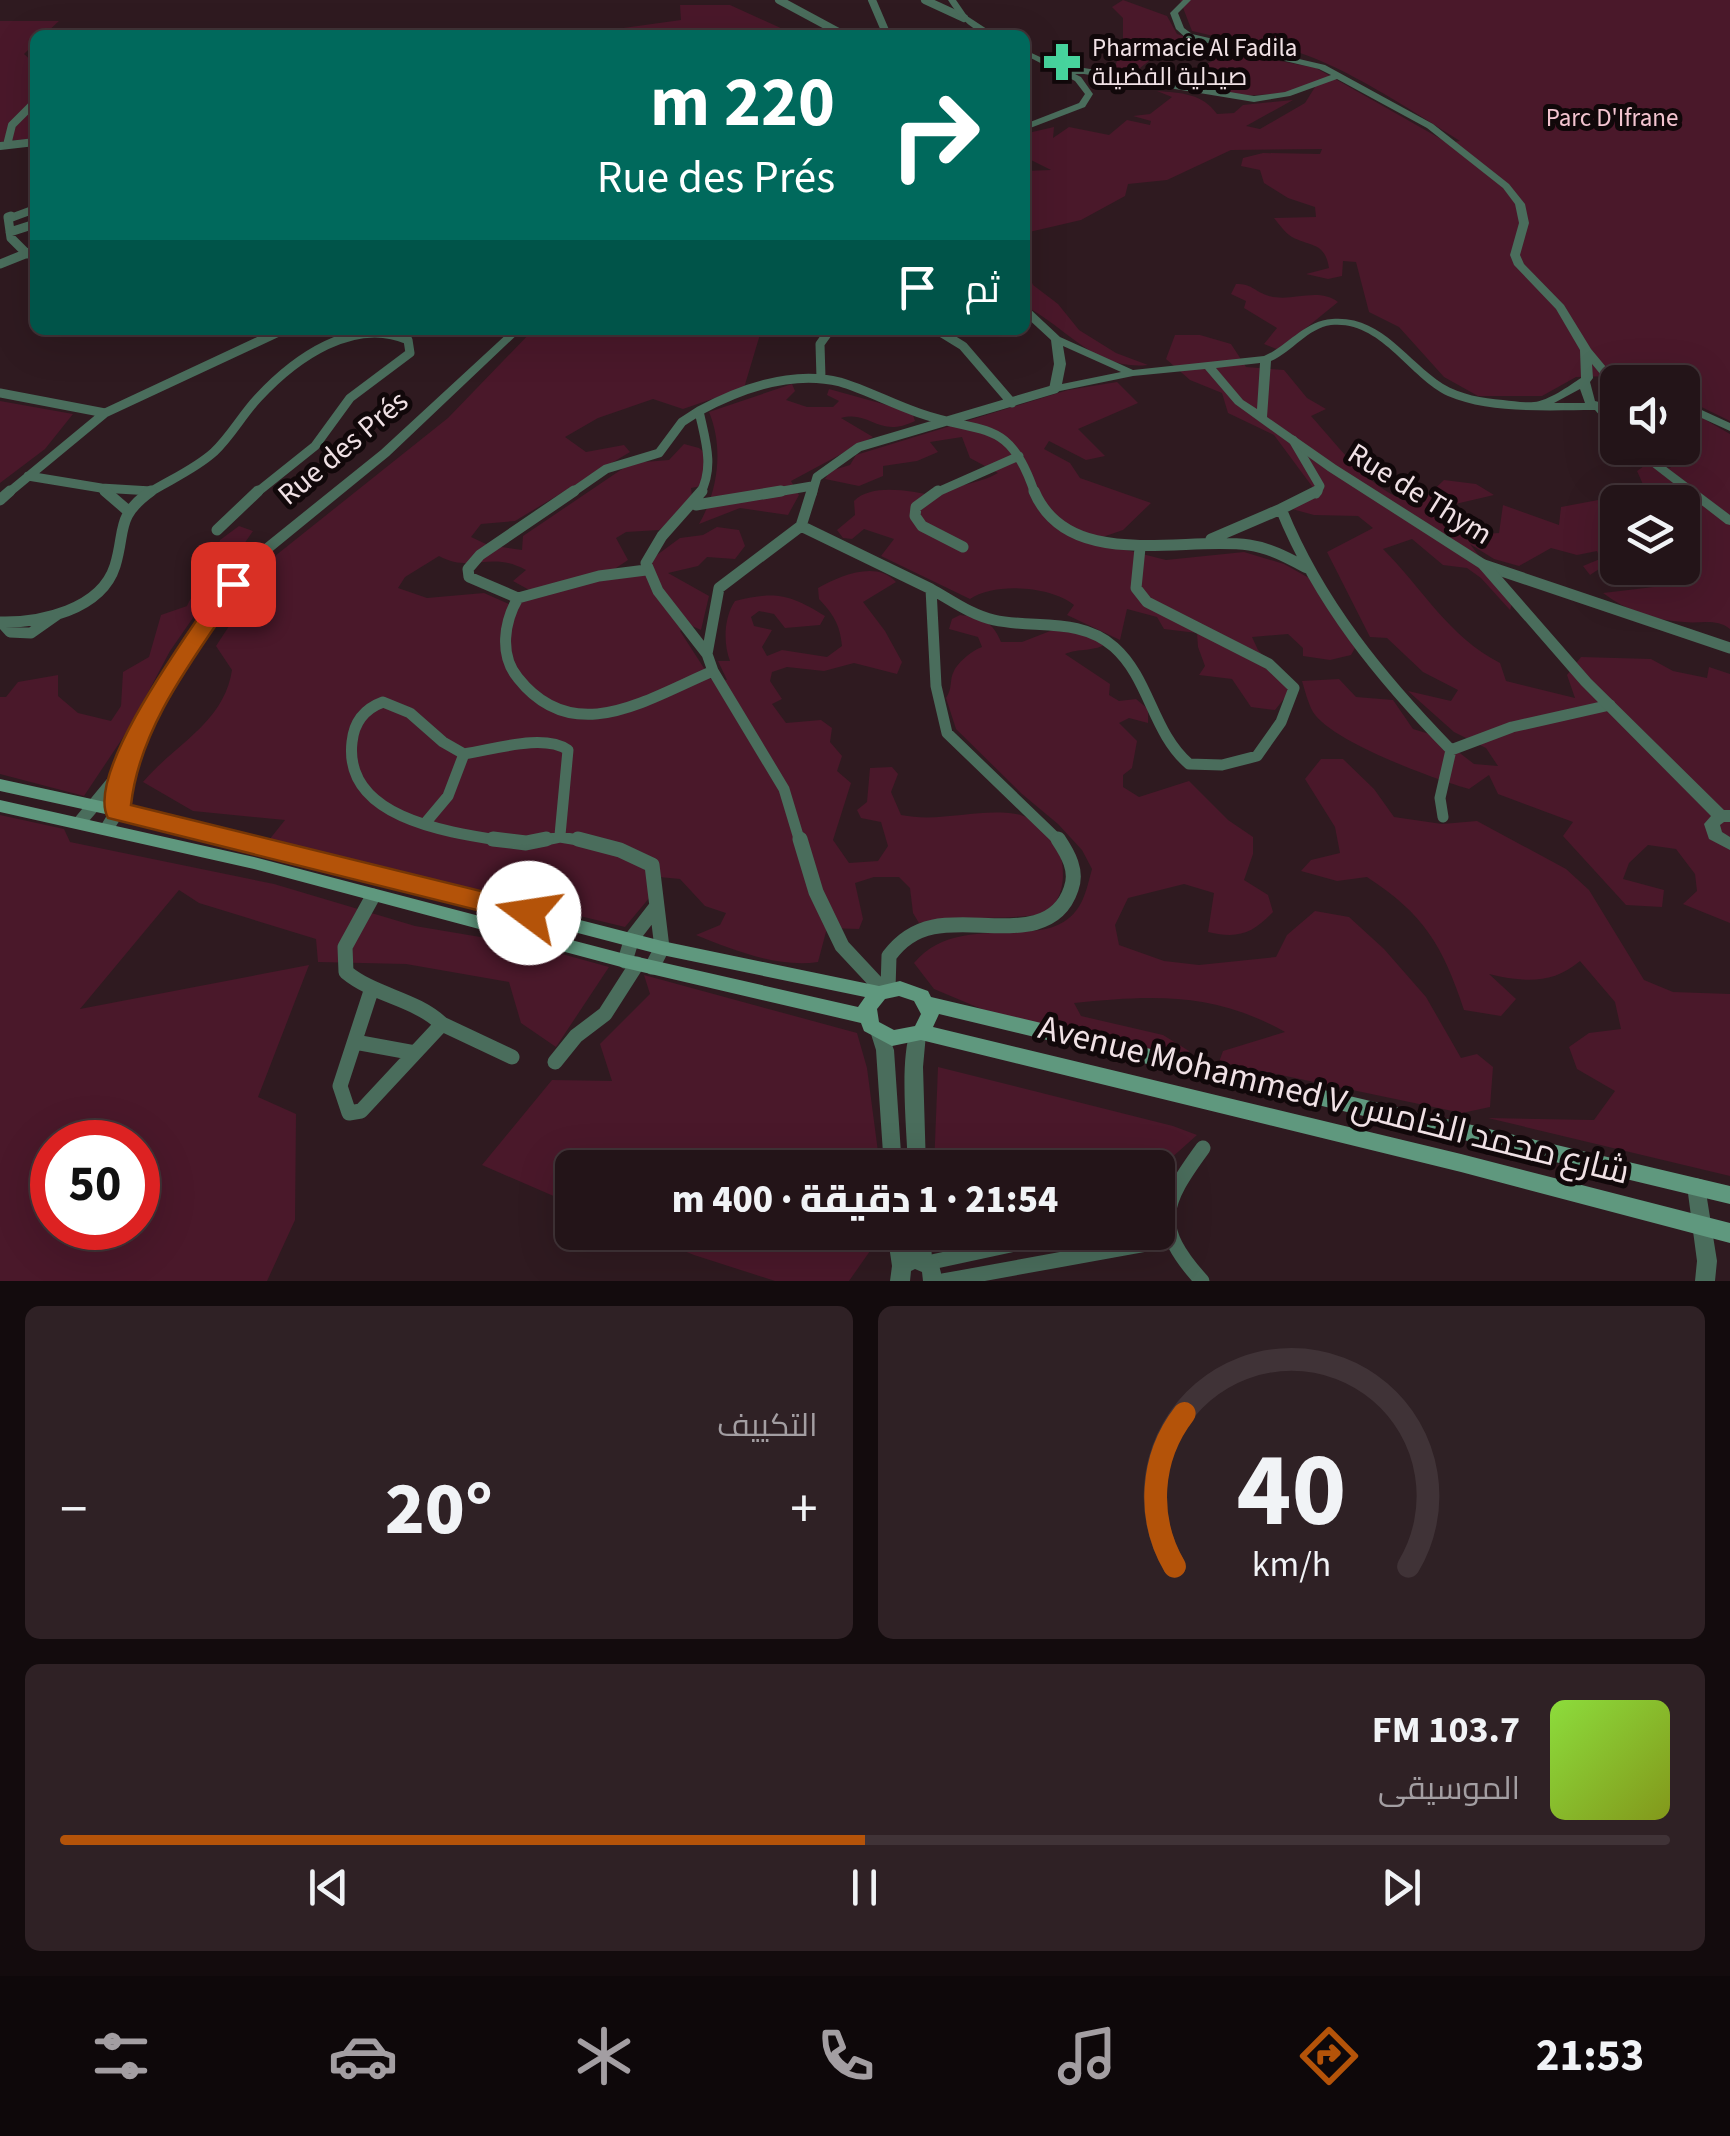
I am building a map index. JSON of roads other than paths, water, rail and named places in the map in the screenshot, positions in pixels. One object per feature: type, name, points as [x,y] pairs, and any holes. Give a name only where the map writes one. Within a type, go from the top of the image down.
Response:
[{"type":"main road","points":[[0,785],[206,830],[662,948],[884,991],[912,990],[928,1004],[928,1024],[919,1033],[892,1038],[880,1034],[867,1017],[867,1008],[884,991]]},
{"type":"main road","points":[[0,806],[254,863],[638,964],[867,1017]]},
{"type":"main road","name":"Avenue Mohammed V شارع محمد الخامس","points":[[928,1004],[1730,1195]]},
{"type":"main road","name":"Avenue Mohammed V شارع محمد الخامس","points":[[919,1033],[1462,1162],[1730,1233]]},
{"type":"street","points":[[779,0],[835,30]]},
{"type":"street","points":[[872,0],[884,30]]},
{"type":"street","points":[[925,0],[984,30]]},
{"type":"street","points":[[1187,0],[1174,13],[1180,29],[1189,36],[1306,61],[1340,75],[1442,134],[1514,194],[1524,223],[1517,241],[1517,260],[1560,307],[1600,366]]},
{"type":"street","points":[[937,6],[953,2],[964,18]]},
{"type":"street","points":[[1030,54],[1084,84],[1088,98],[1074,109],[1030,125]]},
{"type":"street","points":[[1065,72],[1084,70],[1254,99],[1287,94],[1340,75]]},
{"type":"street","points":[[30,107],[12,125],[3,145],[30,142]]},
{"type":"street","points":[[30,210],[8,217],[11,238],[30,251]]},
{"type":"street","points":[[10,232],[30,226]]},
{"type":"street","points":[[0,264],[30,252]]},
{"type":"street","points":[[1030,315],[1056,339],[1134,373]]},
{"type":"street","points":[[707,654],[719,588],[801,526],[812,486],[832,463],[859,447],[1055,389],[1134,373],[1266,359],[1285,352],[1322,323],[1354,323],[1382,337],[1435,383],[1456,394],[1488,402],[1600,408]]},
{"type":"street","points":[[0,500],[81,428],[105,413],[272,335]]},
{"type":"street","points":[[2,623],[10,632],[26,634],[42,628],[108,581],[127,510],[151,490],[206,459],[276,380],[334,335]]},
{"type":"street","points":[[217,530],[259,490],[299,461],[350,398],[402,359],[411,347],[400,335]]},
{"type":"street","name":"Rue des Prés","points":[[78,824],[122,770],[171,674],[248,564],[385,454],[511,335]]},
{"type":"street","points":[[821,378],[820,344],[826,335]]},
{"type":"street","points":[[944,335],[970,353],[1012,403]]},
{"type":"street","points":[[1055,389],[1060,364],[1056,339]]},
{"type":"street","points":[[1586,350],[1586,380],[1600,411]]},
{"type":"street","points":[[1262,416],[1266,359]]},
{"type":"street","name":"Rue de Thym","points":[[1209,366],[1239,402],[1484,565],[1730,648]]},
{"type":"street","points":[[646,570],[599,576],[518,598],[470,577],[468,568],[480,555],[606,469],[660,453],[682,422],[699,412],[752,390],[821,378],[1003,438],[1019,456],[1037,502],[1056,524],[1091,538],[1140,548],[1203,541],[1262,545],[1307,568]]},
{"type":"street","points":[[1544,403],[1586,380],[1600,381]]},
{"type":"street","points":[[0,393],[105,413]]},
{"type":"street","points":[[699,412],[710,460],[701,500],[662,536],[648,555],[646,570],[707,654],[784,789],[816,892],[842,946],[884,991]]},
{"type":"street","points":[[1700,413],[1730,427]]},
{"type":"street","points":[[1203,541],[1319,490],[1314,471],[1293,440]]},
{"type":"street","points":[[963,548],[922,526],[915,516],[916,508],[934,493],[1019,456]]},
{"type":"street","points":[[1657,465],[1730,519]]},
{"type":"street","points":[[1663,465],[1730,519]]},
{"type":"street","points":[[28,476],[101,488],[151,490]]},
{"type":"street","points":[[696,505],[812,486]]},
{"type":"street","points":[[101,488],[127,510]]},
{"type":"street","points":[[1280,508],[1307,568],[1380,672],[1452,750]]},
{"type":"street","points":[[801,526],[994,620],[1067,625],[1110,643],[1135,674],[1160,732],[1189,764],[1222,766],[1257,756],[1281,722],[1294,688],[1283,674],[1259,658],[1147,602],[1136,588],[1140,548]]},
{"type":"street","points":[[1484,565],[1556,649],[1725,816]]},
{"type":"street","points":[[884,991],[889,956],[900,943],[959,923],[1032,925],[1049,921],[1062,911],[1075,879],[1064,846],[954,743],[944,727],[931,589]]},
{"type":"street","points":[[518,598],[508,619],[510,669],[534,696],[568,715],[588,718],[610,714],[713,670]]},
{"type":"street","points":[[556,1062],[576,1036],[605,1014],[638,964],[662,948],[652,865],[605,845],[560,836],[538,842],[509,841],[428,822],[387,806],[361,787],[351,758],[356,723],[373,706],[392,704],[416,713],[452,750],[464,754],[546,743],[567,748],[560,836]]},
{"type":"street","points":[[1452,750],[1512,727],[1610,705]]},
{"type":"street","points":[[1442,817],[1440,798],[1452,750]]},
{"type":"street","points":[[428,822],[448,796],[464,754]]},
{"type":"street","name":"Rue des Prés","points":[[106,830],[117,812],[122,770]]},
{"type":"street","points":[[1725,816],[1714,819],[1712,829],[1730,844]]},
{"type":"street","points":[[373,896],[349,937],[344,960],[346,972],[372,990],[418,1002],[442,1024],[512,1056]]},
{"type":"street","points":[[638,964],[632,938],[656,908]]},
{"type":"street","points":[[372,990],[340,1086],[349,1113],[361,1110],[442,1024]]},
{"type":"street","points":[[916,1150],[914,1067],[919,1033]]},
{"type":"street","points":[[880,1034],[885,1050],[892,1150]]},
{"type":"street","points":[[356,1042],[415,1053]]},
{"type":"street","points":[[1175,1184],[1203,1148]]},
{"type":"street","points":[[1696,1186],[1705,1281]]},
{"type":"street","points":[[1175,1248],[1202,1281]]},
{"type":"street","points":[[917,1270],[998,1250]]},
{"type":"street","points":[[943,1281],[1113,1250]]},
{"type":"place","name":"Pharmacie Al Fadila صيدلية الفضيلة","points":[[1062,62]]},
{"type":"park label","name":"Parc D'Ifrane","points":[[1612,118]]}]
